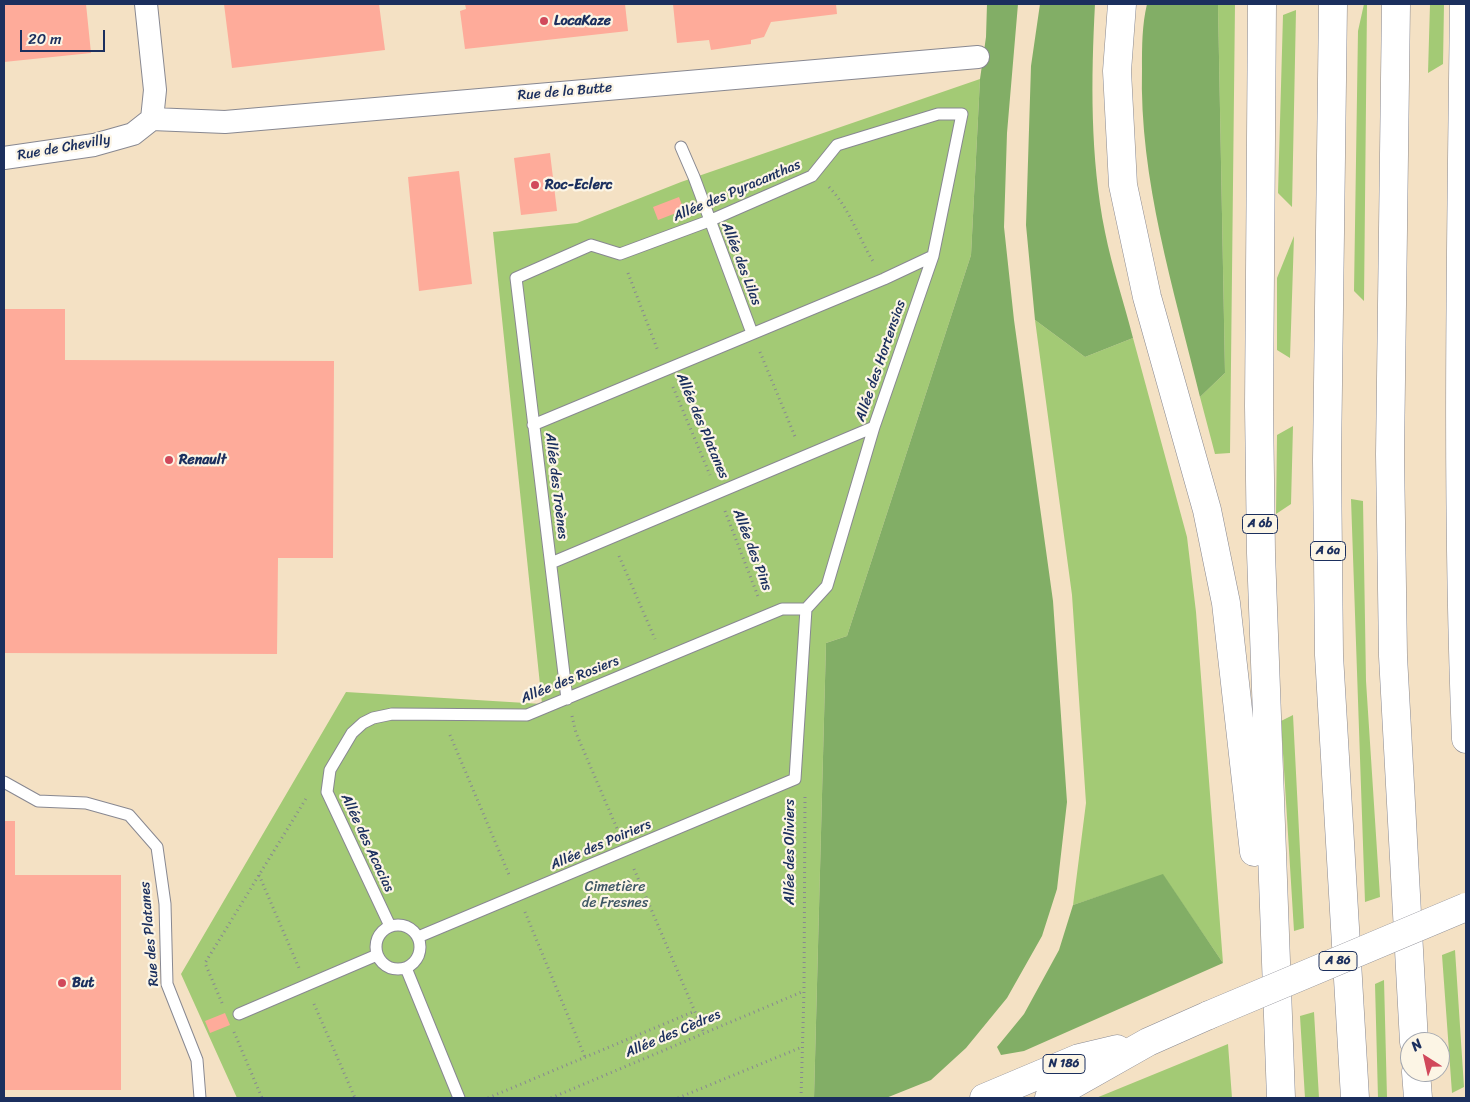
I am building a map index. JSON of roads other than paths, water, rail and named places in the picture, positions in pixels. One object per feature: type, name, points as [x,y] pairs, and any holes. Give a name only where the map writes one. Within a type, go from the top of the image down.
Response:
[{"type":"highway","points":[[1122,4],[1117,71],[1123,185],[1147,297],[1208,510],[1226,603],[1277,1044]]},
{"type":"highway","name":"A 6b","points":[[1262,4],[1259,416],[1261,553],[1280,1098]]},
{"type":"highway","name":"A 6a","points":[[1333,4],[1326,460],[1329,654],[1355,1098]]},
{"type":"highway","points":[[1396,4],[1390,454],[1393,656],[1413,1032]]},
{"type":"highway","points":[[1464,4],[1459,542],[1466,739]]},
{"type":"highway","points":[[1462,296],[1466,252]]},
{"type":"highway","name":"A 86","points":[[1049,1098],[1148,1042],[1466,907]]},
{"type":"highway","name":"N 186","points":[[984,1098],[1079,1058],[1148,1042]]},
{"type":"highway","points":[[1417,1082],[1418,1098]]},
{"type":"street","points":[[146,4],[155,90],[152,119]]},
{"type":"street","name":"Rue de la Butte","points":[[152,119],[225,122],[978,57]]},
{"type":"street","name":"Rue de Chevilly","points":[[4,158],[94,145],[133,134],[152,119]]},
{"type":"lane","name":"Allée des Pyracanthas","points":[[516,278],[591,245],[620,254],[709,221],[812,176],[837,145],[938,114],[962,114]]},
{"type":"lane","name":"Allée des Hortensias","points":[[806,609],[827,586],[874,427],[933,256],[962,114]]},
{"type":"lane","name":"Allée des Lilas","points":[[681,147],[752,333]]},
{"type":"lane","points":[[533,425],[884,279],[933,256]]},
{"type":"lane","name":"Allée des Troènes","points":[[516,278],[567,699]]},
{"type":"lane","points":[[551,562],[803,455],[874,427]]},
{"type":"lane","name":"Allée des Rosiers","points":[[330,770],[352,733],[364,722],[373,718],[392,714],[527,715],[782,609],[806,609]]},
{"type":"lane","name":"Allée des Oliviers","points":[[795,779],[806,609]]},
{"type":"lane","name":"Allée des Acacias","points":[[330,770],[327,792],[390,926]]},
{"type":"lane","name":"Allée des Poiriers","points":[[418,938],[795,779]]},
{"type":"lane","name":"Rue des Platanes","points":[[4,782],[38,801],[86,803],[129,816],[156,847],[165,904],[167,984],[197,1060],[200,1098]]},
{"type":"lane","points":[[390,926],[403,926],[410,929],[418,938],[420,952],[417,959],[406,968],[392,968],[383,964],[377,955],[376,943],[379,936],[390,926]]},
{"type":"lane","points":[[240,1014],[377,955]]},
{"type":"lane","points":[[406,968],[459,1098]]},
{"type":"place","name":"LocaKaze","points":[[544,21]]},
{"type":"place","name":"Roc-Eclerc","points":[[535,185]]},
{"type":"place","name":"Renault","points":[[169,460]]},
{"type":"place","name":"But","points":[[62,983]]},
{"type":"park label","name":"Cimetière de Fresnes","points":[[615,896]]}]
